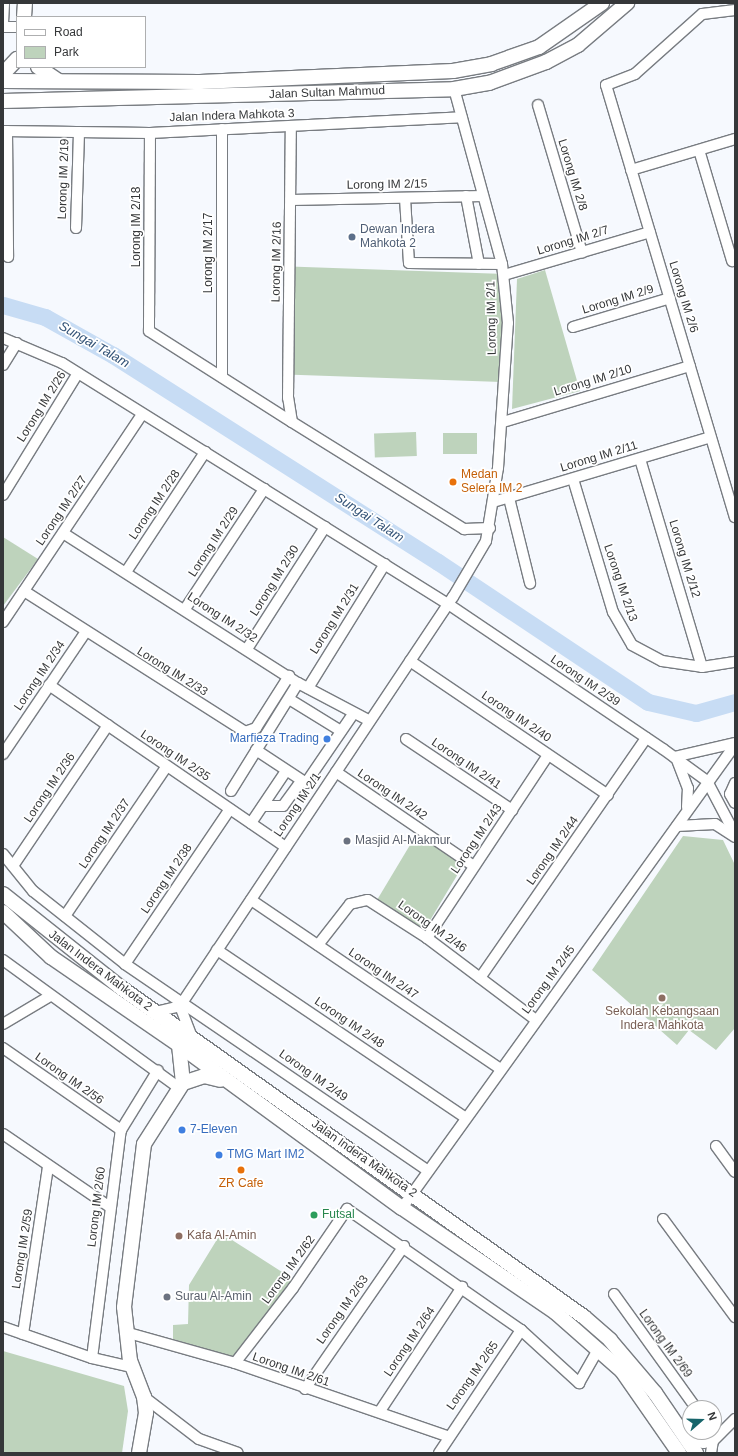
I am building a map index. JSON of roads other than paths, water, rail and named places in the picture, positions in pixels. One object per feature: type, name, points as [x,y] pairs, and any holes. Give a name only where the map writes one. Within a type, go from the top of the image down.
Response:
[{"type":"street","points":[[3,23],[4,3]]},
{"type":"street","points":[[24,16],[25,3]]},
{"type":"street","name":"Jalan Sultan Mahmud","points":[[3,81],[200,82],[453,71],[491,64],[539,46],[602,3]]},
{"type":"street","name":"Jalan Sultan Mahmud","points":[[3,102],[454,89],[489,83],[546,62],[578,45],[628,3]]},
{"type":"street","name":"Lorong IM 2/6","points":[[735,10],[702,14],[635,74],[606,85],[735,517]]},
{"type":"street","points":[[3,27],[16,27]]},
{"type":"street","points":[[3,74],[16,60]]},
{"type":"street","points":[[40,68],[61,82]]},
{"type":"street","name":"Lorong IM 2/1","points":[[181,1004],[450,600],[481,551],[490,528],[503,422],[508,323],[502,264],[454,89]]},
{"type":"street","name":"Lorong IM 2/8","points":[[538,105],[582,252]]},
{"type":"street","name":"Jalan Indera Mahkota 3","points":[[5,131],[150,132],[291,127],[462,117]]},
{"type":"street","name":"Lorong IM 2/16","points":[[291,127],[288,398],[292,422]]},
{"type":"street","name":"Lorong IM 2/17","points":[[222,129],[222,377]]},
{"type":"street","points":[[5,131],[8,257]]},
{"type":"street","name":"Lorong IM 2/19","points":[[76,228],[79,132]]},
{"type":"street","name":"Lorong IM 2/18","points":[[150,132],[151,261],[146,322],[151,333],[222,377]]},
{"type":"street","points":[[631,170],[735,139]]},
{"type":"street","points":[[699,150],[732,261]]},
{"type":"street","points":[[466,196],[479,264]]},
{"type":"street","name":"Lorong IM 2/15","points":[[291,200],[483,196]]},
{"type":"street","points":[[404,198],[409,263],[502,264]]},
{"type":"street","name":"Lorong IM 2/7","points":[[504,276],[650,232]]},
{"type":"street","name":"Lorong IM 2/9","points":[[574,326],[670,298]]},
{"type":"street","name":"Lorong IM 2/39","points":[[3,338],[78,373],[385,564],[450,600],[707,781]]},
{"type":"street","points":[[3,365],[16,343]]},
{"type":"street","name":"Lorong IM 2/10","points":[[503,422],[690,366]]},
{"type":"street","name":"Lorong IM 2/26","points":[[3,495],[78,373]]},
{"type":"street","points":[[222,377],[464,529],[490,528]]},
{"type":"street","name":"Lorong IM 2/27","points":[[3,622],[142,414]]},
{"type":"street","name":"Lorong IM 2/11","points":[[493,502],[711,437]]},
{"type":"street","name":"Lorong IM 2/28","points":[[126,572],[205,452]]},
{"type":"street","name":"Lorong IM 2/12","points":[[640,459],[702,667]]},
{"type":"street","name":"Lorong IM 2/13","points":[[573,479],[622,631],[632,645],[662,662],[702,667],[735,662]]},
{"type":"street","name":"Lorong IM 2/29","points":[[185,609],[264,488]]},
{"type":"street","points":[[509,498],[530,583]]},
{"type":"street","name":"Lorong IM 2/30","points":[[247,649],[325,527]]},
{"type":"street","name":"Lorong IM 2/32","points":[[63,533],[185,609],[298,683],[353,714],[370,721]]},
{"type":"street","name":"Lorong IM 2/31","points":[[308,688],[385,564]]},
{"type":"street","name":"Lorong IM 2/33","points":[[24,591],[85,633],[245,732],[256,728],[289,676]]},
{"type":"street","name":"Lorong IM 2/34","points":[[3,754],[85,633]]},
{"type":"street","name":"Lorong IM 2/40","points":[[410,661],[608,795]]},
{"type":"street","points":[[231,791],[298,683]]},
{"type":"street","name":"Lorong IM 2/35","points":[[49,686],[286,847]]},
{"type":"street","points":[[289,699],[341,731]]},
{"type":"street","points":[[256,750],[301,781],[307,782],[353,714]]},
{"type":"street","name":"Lorong IM 2/36","points":[[13,866],[108,725]]},
{"type":"street","name":"Lorong IM 2/44","points":[[480,978],[646,738]]},
{"type":"street","name":"Lorong IM 2/41","points":[[406,739],[512,810]]},
{"type":"street","points":[[687,810],[688,788],[674,757],[735,744]]},
{"type":"street","name":"Lorong IM 2/45","points":[[402,1208],[411,1193],[735,744]]},
{"type":"street","name":"Lorong IM 2/43","points":[[427,938],[548,755]]},
{"type":"street","name":"Lorong IM 2/37","points":[[65,916],[167,766]]},
{"type":"street","points":[[251,824],[286,771]]},
{"type":"street","name":"Lorong IM 2/42","points":[[336,772],[474,866]]},
{"type":"street","points":[[263,806],[282,806],[301,781]]},
{"type":"street","points":[[707,781],[735,835]]},
{"type":"street","points":[[735,783],[730,794],[735,803]]},
{"type":"street","name":"Lorong IM 2/38","points":[[125,964],[230,809]]},
{"type":"street","points":[[677,826],[704,822],[715,824],[735,835]]},
{"type":"street","name":"Lorong IM 2/49","points":[[3,854],[32,891],[125,964],[181,1004],[428,1171]]},
{"type":"street","name":"Jalan Indera Mahkota 2","points":[[3,894],[62,944],[155,1012],[584,1317],[610,1340],[655,1393],[682,1433]]},
{"type":"street","name":"Lorong IM 2/47","points":[[251,900],[501,1069]]},
{"type":"street","name":"Lorong IM 2/46","points":[[318,945],[350,904],[368,900],[427,938],[536,1020]]},
{"type":"street","name":"Jalan Indera Mahkota 2","points":[[3,912],[51,957],[179,1045],[402,1208],[555,1312],[599,1348],[637,1390],[679,1453]]},
{"type":"street","points":[[51,957],[53,949],[62,944]]},
{"type":"street","name":"Lorong IM 2/48","points":[[217,950],[466,1118]]},
{"type":"street","points":[[3,960],[50,996],[181,1085]]},
{"type":"street","points":[[3,1024],[50,996]]},
{"type":"street","points":[[155,1012],[181,1004],[192,1038]]},
{"type":"street","points":[[139,1453],[146,1414],[144,1397],[132,1367],[125,1332],[124,1307],[129,1242],[144,1144],[181,1085],[179,1045]]},
{"type":"street","name":"Lorong IM 2/56","points":[[3,1048],[121,1130]]},
{"type":"street","name":"Lorong IM 2/60","points":[[92,1358],[121,1130],[158,1070]]},
{"type":"street","points":[[181,1085],[204,1076],[227,1081]]},
{"type":"street","points":[[3,1134],[48,1167],[110,1207]]},
{"type":"street","points":[[716,1146],[735,1172]]},
{"type":"street","name":"Lorong IM 2/59","points":[[23,1334],[48,1167]]},
{"type":"street","name":"Lorong IM 2/62","points":[[234,1364],[294,1288],[347,1209],[404,1246]]},
{"type":"street","points":[[663,1218],[735,1317]]},
{"type":"street","points":[[404,1246],[521,1330],[580,1383],[599,1348]]},
{"type":"street","name":"Lorong IM 2/63","points":[[304,1389],[404,1246]]},
{"type":"street","name":"Lorong IM 2/64","points":[[380,1411],[462,1287]]},
{"type":"street","name":"Lorong IM 2/69","points":[[614,1294],[690,1400]]},
{"type":"street","points":[[3,1327],[92,1358],[132,1367]]},
{"type":"street","name":"Lorong IM 2/65","points":[[439,1453],[447,1436],[521,1330]]},
{"type":"street","name":"Lorong IM 2/61","points":[[125,1332],[234,1364],[304,1389],[380,1411],[447,1436]]},
{"type":"street","points":[[144,1397],[216,1453]]},
{"type":"street","points":[[722,1430],[735,1419]]},
{"type":"street","points":[[199,1439],[238,1453]]},
{"type":"street","name":"Jalan Indera Mahkota 2","points":[[687,1440],[696,1453]]},
{"type":"street","points":[[690,1440],[704,1443],[709,1440]]},
{"type":"street","points":[[711,1453],[714,1440]]},
{"type":"waterway","name":"Sungai Talam","points":[[3,305],[45,317],[113,355],[438,562],[648,702],[696,713],[735,702]]},
{"type":"place","name":"Dewan Indera Mahkota 2","points":[[352,237]]},
{"type":"place","name":"Medan Selera IM 2","points":[[453,482]]},
{"type":"place","name":"Marfieza Trading","points":[[327,739]]},
{"type":"place","name":"Masjid Al-Makmur","points":[[347,841]]},
{"type":"place","name":"Sekolah Kebangsaan Indera Mahkota","points":[[662,998]]},
{"type":"place","name":"7-Eleven","points":[[182,1130]]},
{"type":"place","name":"TMG Mart IM2","points":[[219,1155]]},
{"type":"place","name":"ZR Cafe","points":[[241,1170]]},
{"type":"place","name":"Futsal","points":[[314,1215]]},
{"type":"place","name":"Kafa Al-Amin","points":[[179,1236]]},
{"type":"place","name":"Surau Al-Amin","points":[[167,1297]]}]
